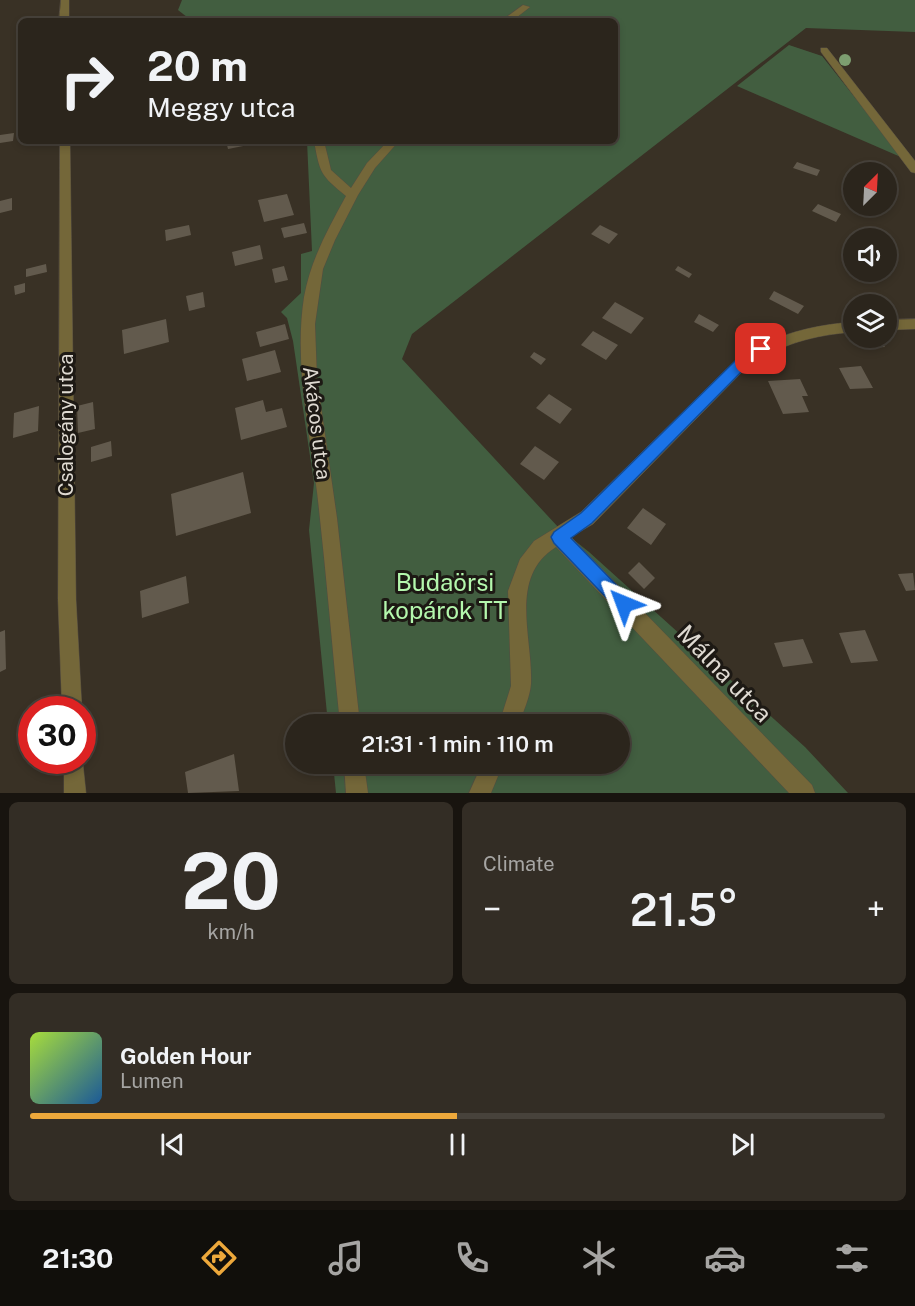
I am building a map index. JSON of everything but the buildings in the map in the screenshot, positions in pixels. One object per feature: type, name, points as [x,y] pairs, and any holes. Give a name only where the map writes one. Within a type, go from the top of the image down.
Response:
[{"type":"street","points":[[64,18],[65,0]]},
{"type":"street","points":[[510,18],[526,7]]},
{"type":"street","points":[[824,50],[915,168]]},
{"type":"street","name":"Csalogány utca","points":[[65,144],[67,600],[71,696]]},
{"type":"street","points":[[320,144],[325,170],[352,195]]},
{"type":"street","name":"Akácos utca","points":[[349,714],[325,488],[311,407],[307,331],[317,269],[329,238],[369,169],[391,144]]},
{"type":"street","points":[[897,325],[915,324]]},
{"type":"street","points":[[512,714],[521,686],[517,591],[526,565],[540,546],[559,537],[587,518],[752,355],[779,340],[807,332],[843,328]]},
{"type":"street","name":"Málna utca","points":[[559,537],[804,793]]},
{"type":"street","points":[[74,774],[75,793]]},
{"type":"street","points":[[355,774],[357,793]]},
{"type":"street","points":[[480,793],[489,774]]},
{"type":"green space","name":"Budaörsi kopárok TT","points":[[182,0],[915,0],[915,32],[806,28],[412,334],[402,359],[559,528],[589,552],[805,747],[848,793],[336,793],[334,774],[630,774],[630,714],[327,714],[309,530],[314,483],[293,341],[287,318],[281,312],[301,293],[301,254],[312,251],[307,144],[618,144],[618,18],[188,18],[178,10]]},
{"type":"green space","points":[[789,45],[822,56],[903,158],[737,86]]},
{"type":"route","points":[[624,604],[559,537],[587,518],[742,362],[761,349]]}]
